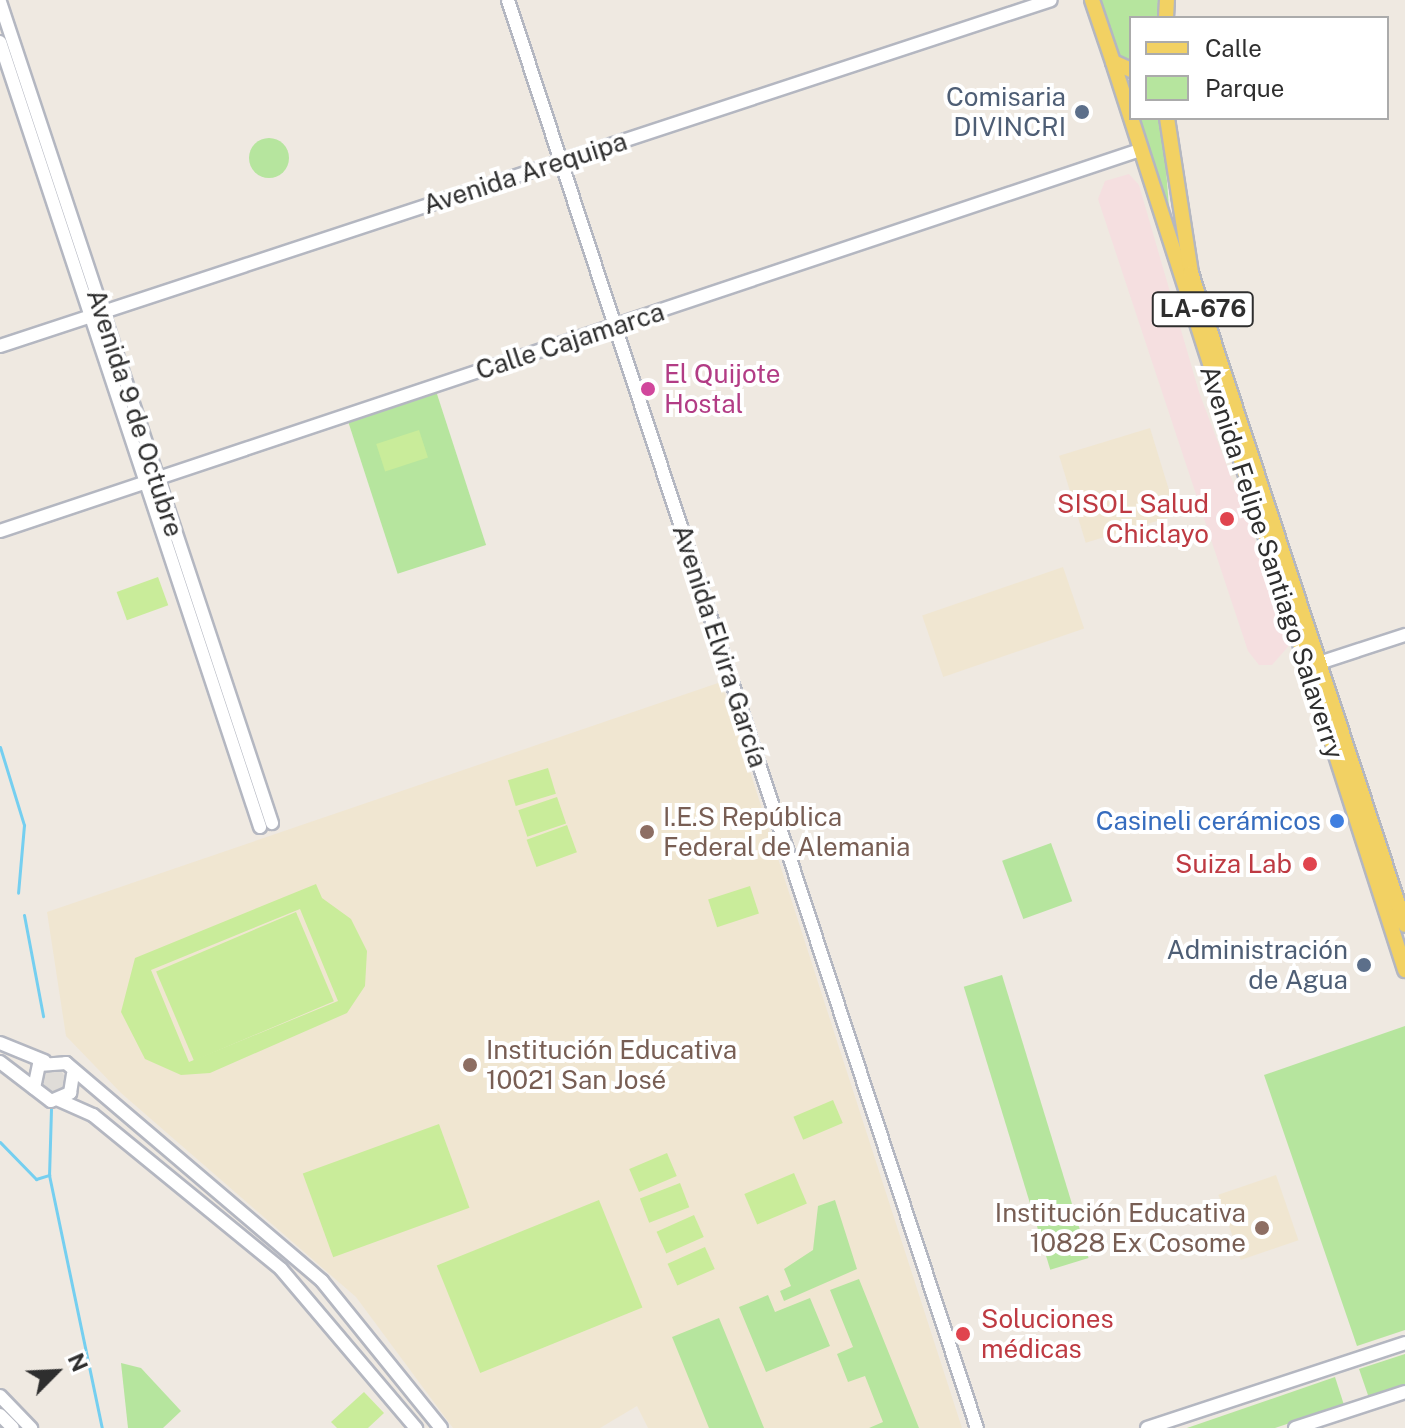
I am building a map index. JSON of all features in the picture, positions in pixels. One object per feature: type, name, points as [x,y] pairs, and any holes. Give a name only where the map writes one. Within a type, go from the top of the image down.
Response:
[{"type":"main road","name":"LA-676","points":[[1092,0],[1113,62]]},
{"type":"main road","points":[[1113,62],[1129,69]]},
{"type":"main road","name":"Avenida Felipe Santiago Salaverry","points":[[1113,62],[1129,114]]},
{"type":"main road","name":"Avenida Felipe Santiago Salaverry","points":[[1131,120],[1313,665],[1405,925]]},
{"type":"main road","name":"Avenida Felipe Santiago Salaverry","points":[[1167,120],[1191,273],[1405,970]]},
{"type":"street","name":"Avenida Elvira García","points":[[508,0],[977,1428]]},
{"type":"street","name":"Avenida Arequipa","points":[[0,346],[1051,0]]},
{"type":"street","name":"Avenida 9 de Octubre","points":[[0,2],[96,314],[266,825]]},
{"type":"street","name":"Avenida 9 de Octubre","points":[[0,42],[96,314]]},
{"type":"street","name":"Calle Cajamarca","points":[[0,531],[1140,150]]},
{"type":"street","points":[[1313,665],[1405,635]]},
{"type":"street","points":[[0,1043],[44,1061],[60,1060],[322,1281],[441,1428]]},
{"type":"street","points":[[34,1088],[44,1061]]},
{"type":"street","points":[[0,1062],[34,1088],[93,1115],[281,1269],[416,1428]]},
{"type":"street","points":[[59,1100],[73,1087],[73,1074]]},
{"type":"street","points":[[1147,1428],[1405,1343]]},
{"type":"street","points":[[1295,1428],[1405,1392]]},
{"type":"street","points":[[0,1396],[31,1428]]},
{"type":"street","points":[[0,1415],[13,1428]]},
{"type":"shaded area","name":"SISOL Salud Chiclayo","points":[[1129,174],[1139,185],[1199,392],[1293,641],[1272,665],[1259,665],[1248,651],[1098,199],[1105,181]]},
{"type":"shaded area","points":[[1150,428],[1177,515],[1086,543],[1059,456]]},
{"type":"shaded area","points":[[1063,567],[1084,628],[943,677],[922,616]]},
{"type":"shaded area","name":"Institución Educativa 10021 San José","points":[[721,682],[962,1428],[648,1428],[637,1406],[600,1428],[453,1428],[356,1297],[121,1093],[66,1036],[47,912]]},
{"type":"shaded area","points":[[53,1068],[64,1075],[65,1080],[58,1091],[53,1092],[42,1085],[41,1080],[48,1069]]},
{"type":"shaded area","name":"Institución Educativa 10828 Ex Cosome","points":[[1276,1175],[1298,1240],[1241,1260],[1218,1195]]},
{"type":"green space","points":[[1098,0],[1158,0],[1157,16],[1129,16],[1129,65],[1120,60]]},
{"type":"green space","points":[[1136,120],[1162,120],[1171,233]]},
{"type":"green space","points":[[269,138],[283,144],[289,158],[283,172],[269,178],[255,172],[249,158],[255,144]]},
{"type":"green space","points":[[436,391],[486,545],[398,574],[348,420]]},
{"type":"green space","points":[[419,430],[428,458],[385,471],[376,444]]},
{"type":"green space","points":[[158,577],[168,605],[127,620],[117,592]]},
{"type":"green space","points":[[548,768],[556,794],[516,806],[508,780]]},
{"type":"green space","points":[[557,797],[566,823],[527,837],[518,810]]},
{"type":"green space","points":[[567,825],[577,852],[537,867],[527,840]]},
{"type":"green space","points":[[1051,843],[1072,901],[1023,919],[1002,861]]},
{"type":"green space","points":[[316,884],[322,898],[351,919],[367,951],[365,986],[347,1013],[210,1073],[181,1075],[145,1059],[121,1012],[135,958]],"holes":[[[300,909],[338,1001],[189,1062],[151,970]]]},
{"type":"green space","points":[[750,886],[759,914],[717,927],[708,900]]},
{"type":"green space","points":[[296,912],[334,1001],[194,1061],[156,971]]},
{"type":"green space","points":[[1002,975],[1089,1258],[1050,1270],[964,987]]},
{"type":"green space","points":[[1405,1026],[1405,1330],[1357,1346],[1264,1075]]},
{"type":"green space","points":[[833,1100],[843,1123],[803,1140],[793,1117]]},
{"type":"green space","points":[[439,1124],[469,1208],[333,1257],[303,1174]]},
{"type":"green space","points":[[667,1153],[677,1176],[639,1192],[629,1169]]},
{"type":"green space","points":[[794,1173],[807,1203],[757,1224],[744,1194]]},
{"type":"green space","points":[[680,1183],[689,1207],[649,1223],[640,1198]]},
{"type":"green space","points":[[599,1200],[642,1308],[480,1373],[437,1266]]},
{"type":"green space","points":[[835,1200],[857,1269],[784,1301],[780,1291],[791,1286],[784,1269],[813,1250],[818,1206]]},
{"type":"green space","points":[[694,1215],[704,1237],[666,1254],[657,1232]]},
{"type":"green space","points":[[705,1247],[715,1269],[677,1286],[668,1264]]},
{"type":"green space","points":[[859,1279],[919,1428],[869,1428],[883,1422],[865,1376],[848,1382],[837,1354],[853,1347],[830,1290]]},
{"type":"green space","points":[[768,1295],[775,1312],[810,1298],[830,1346],[766,1372],[739,1307]]},
{"type":"green space","points":[[719,1318],[764,1428],[709,1428],[672,1337]]},
{"type":"green space","points":[[1405,1354],[1405,1385],[1369,1398],[1359,1369]]},
{"type":"green space","points":[[121,1363],[141,1368],[181,1411],[163,1428],[128,1428]]},
{"type":"green space","points":[[1335,1377],[1344,1405],[1275,1428],[1187,1428]]},
{"type":"green space","points":[[364,1392],[384,1413],[368,1428],[337,1428],[331,1422]]},
{"type":"waterway","points":[[0,747],[24,825],[18,893]]},
{"type":"waterway","points":[[24,915],[43,1016]]},
{"type":"waterway","points":[[51,1109],[49,1175],[102,1428]]},
{"type":"waterway","points":[[0,1142],[36,1179],[49,1175]]},
{"type":"place","name":"Comisaria DIVINCRI","points":[[1082,112]]},
{"type":"place","name":"El Quijote Hostal","points":[[648,389]]},
{"type":"place","name":"SISOL Salud Chiclayo","points":[[1227,519]]},
{"type":"place","name":"Casineli cerámicos","points":[[1337,821]]},
{"type":"place","name":"I.E.S República Federal de Alemania","points":[[647,832]]},
{"type":"place","name":"Suiza Lab","points":[[1310,864]]},
{"type":"place","name":"Administración de Agua","points":[[1364,965]]},
{"type":"place","name":"Institución Educativa 10021 San José","points":[[470,1065]]},
{"type":"place","name":"Institución Educativa 10828 Ex Cosome","points":[[1262,1228]]},
{"type":"place","name":"Soluciones médicas","points":[[963,1334]]}]
